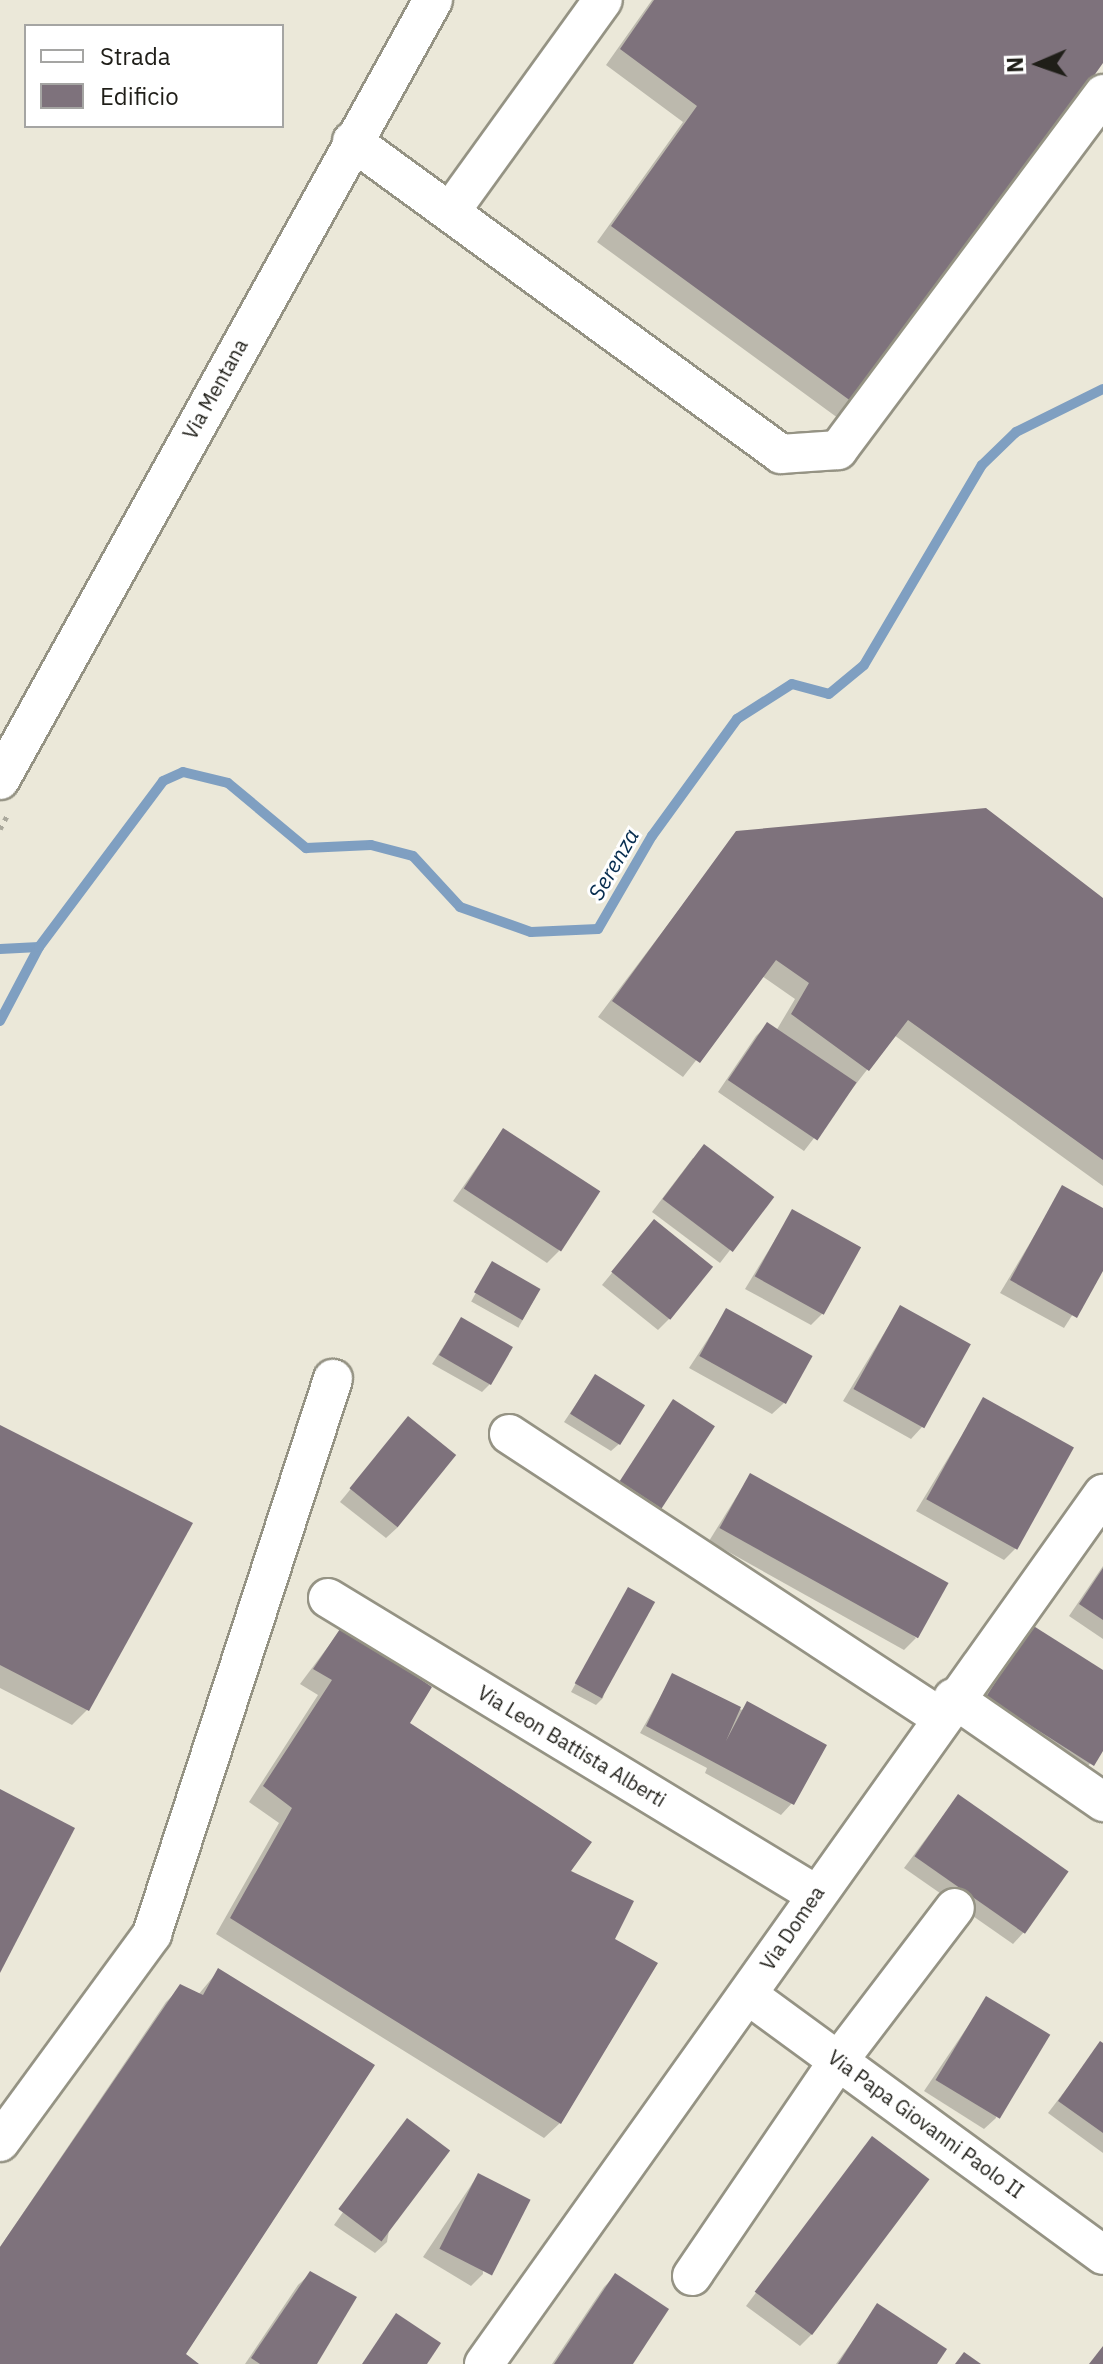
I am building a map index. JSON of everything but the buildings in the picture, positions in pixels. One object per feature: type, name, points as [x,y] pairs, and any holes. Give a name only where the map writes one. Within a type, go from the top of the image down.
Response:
[{"type":"street","name":"Via Mentana","points":[[0,780],[433,0]]},
{"type":"street","points":[[450,212],[603,0]]},
{"type":"street","points":[[352,141],[781,454],[838,450],[1103,94]]},
{"type":"street","points":[[0,2142],[152,1934],[333,1379]]},
{"type":"street","points":[[509,1434],[1103,1802]]},
{"type":"street","name":"Via Domea","points":[[484,2364],[748,1995],[815,1894],[947,1708],[1103,1494]]},
{"type":"street","name":"Via Leon Battista Alberti","points":[[328,1598],[815,1894]]},
{"type":"street","points":[[692,2276],[839,2060],[955,1908]]},
{"type":"street","name":"Via Papa Giovanni Paolo II","points":[[748,1995],[1103,2255]]},
{"type":"waterway","name":"Serenza","points":[[0,1021],[39,947],[163,781],[183,772],[228,783],[306,848],[371,845],[413,856],[460,907],[531,932],[598,929],[652,836],[737,719],[792,684],[829,694],[864,665],[982,465],[1016,432],[1103,389]]},
{"type":"waterway","name":"Serenza","points":[[0,949],[39,947]]}]
